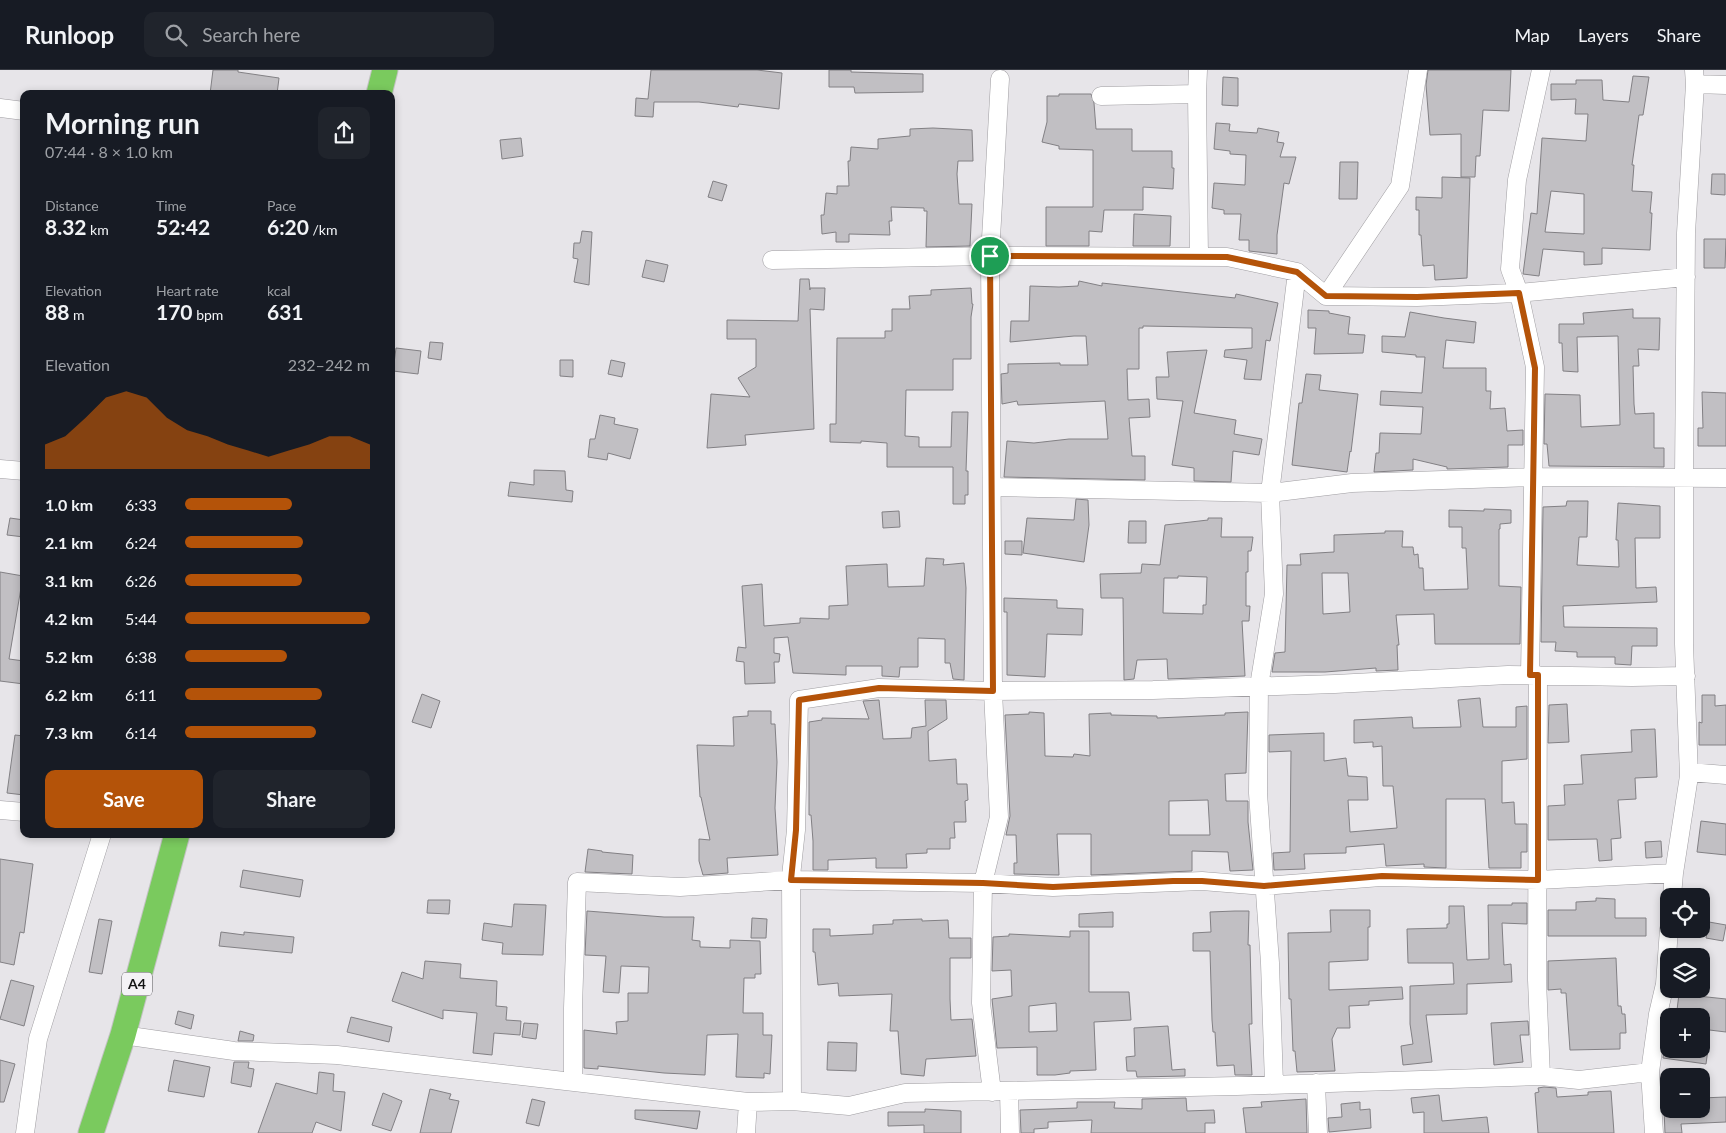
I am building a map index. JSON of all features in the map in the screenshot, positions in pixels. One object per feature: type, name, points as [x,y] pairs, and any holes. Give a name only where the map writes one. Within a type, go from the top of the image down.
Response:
[{"type":"highway","points":[[380,90],[385,70]]},
{"type":"highway","name":"A4","points":[[91,1133],[123,1035],[176,838]]},
{"type":"street","points":[[1198,70],[1199,257]]},
{"type":"street","points":[[1326,296],[1400,186],[1418,70]]},
{"type":"street","points":[[1540,70],[1517,180],[1510,269],[1519,293],[1535,368],[1533,477],[1538,880],[1536,980],[1541,1076]]},
{"type":"street","points":[[1673,888],[1689,772],[1684,644],[1686,233],[1695,77],[1726,84]]},
{"type":"street","points":[[1000,80],[990,256],[993,691],[999,817],[983,883],[981,1003],[1010,1133]]},
{"type":"street","points":[[1101,96],[1197,94]]},
{"type":"street","points":[[0,108],[20,110]]},
{"type":"street","points":[[772,260],[990,256],[1227,257],[1297,272],[1326,296],[1417,297],[1519,293],[1686,277]]},
{"type":"street","points":[[1274,1084],[1270,973],[1258,793],[1259,686],[1274,594],[1270,494],[1297,272]]},
{"type":"street","points":[[0,469],[20,471]]},
{"type":"street","points":[[992,487],[1270,494],[1352,483],[1533,477],[1726,478]]},
{"type":"street","points":[[792,1101],[791,880],[796,830],[799,700],[879,688],[993,691],[1154,690],[1534,675],[1686,676]]},
{"type":"street","points":[[1689,772],[1726,775]]},
{"type":"street","points":[[0,810],[20,812]]},
{"type":"street","points":[[25,1133],[38,1039],[101,838]]},
{"type":"street","points":[[573,1082],[577,882],[680,887],[791,880],[983,883],[1053,887],[1202,881],[1264,886],[1382,876],[1538,880],[1674,873]]},
{"type":"street","points":[[1654,1133],[1650,1072],[1658,1014],[1665,984],[1668,938]]},
{"type":"street","points":[[123,1035],[234,1051],[338,1055],[748,1102],[792,1101],[849,1106],[905,1094],[1541,1076],[1579,1080],[1650,1072]]},
{"type":"street","points":[[1316,1083],[1318,1133]]},
{"type":"street","points":[[746,1133],[748,1102]]},
{"type":"building","points":[[213,70],[238,70],[238,72],[279,78],[278,90],[210,90]]},
{"type":"building","points":[[651,70],[757,70],[782,73],[779,109],[739,104],[738,107],[699,102],[654,102],[653,117],[635,116],[636,98],[648,99]]},
{"type":"building","points":[[829,70],[923,74],[923,92],[855,93],[854,87],[829,87]]},
{"type":"building","points":[[1428,70],[1511,70],[1509,111],[1483,110],[1480,156],[1476,156],[1475,177],[1461,177],[1461,134],[1430,135],[1426,85]]},
{"type":"building","points":[[1633,76],[1649,77],[1643,115],[1639,115],[1632,165],[1634,165],[1632,191],[1652,192],[1650,250],[1602,248],[1602,264],[1584,265],[1584,252],[1543,249],[1539,276],[1523,274],[1531,213],[1537,214],[1542,138],[1586,141],[1588,114],[1575,114],[1576,99],[1551,100],[1551,84],[1576,84],[1576,80],[1602,80],[1603,100],[1629,102]],"holes":[[[1551,191],[1584,194],[1584,234],[1545,232]]]},
{"type":"building","points":[[1223,77],[1238,78],[1238,106],[1222,105]]},
{"type":"building","points":[[1059,94],[1091,94],[1094,103],[1096,129],[1132,129],[1132,151],[1172,151],[1172,168],[1174,168],[1173,189],[1143,187],[1143,210],[1104,210],[1102,232],[1089,231],[1089,246],[1046,246],[1046,207],[1093,207],[1093,150],[1059,149],[1059,146],[1042,142],[1047,122],[1047,96],[1059,96]]},
{"type":"building","points":[[1216,123],[1230,124],[1229,131],[1257,133],[1258,128],[1279,132],[1277,142],[1284,143],[1280,157],[1296,157],[1289,184],[1284,183],[1277,235],[1277,254],[1249,251],[1249,240],[1239,240],[1241,214],[1224,214],[1224,210],[1212,208],[1214,183],[1245,185],[1246,155],[1230,154],[1230,151],[1214,149]]},
{"type":"building","points":[[910,129],[972,130],[973,161],[958,161],[957,174],[959,204],[972,204],[970,246],[926,247],[927,211],[924,211],[924,208],[891,207],[890,235],[849,234],[849,242],[836,242],[836,232],[822,234],[821,215],[824,215],[826,193],[837,194],[837,186],[849,186],[848,161],[850,161],[851,147],[878,149],[878,139],[910,136]]},
{"type":"building","points":[[521,138],[523,156],[502,159],[500,140]]},
{"type":"building","points":[[1340,162],[1358,162],[1357,199],[1339,199]]},
{"type":"building","points":[[1712,174],[1725,174],[1725,195],[1711,194]]},
{"type":"building","points":[[1442,177],[1470,178],[1467,278],[1435,280],[1434,265],[1423,266],[1421,235],[1419,235],[1419,210],[1416,210],[1416,197],[1442,198]]},
{"type":"building","points":[[713,181],[727,185],[722,201],[708,197]]},
{"type":"building","points":[[1134,214],[1171,216],[1170,246],[1133,246]]},
{"type":"building","points":[[582,231],[592,232],[589,285],[574,282],[578,259],[573,258],[574,243],[580,243]]},
{"type":"building","points":[[1704,239],[1726,239],[1725,268],[1704,268]]},
{"type":"building","points":[[646,260],[668,265],[664,282],[642,277]]},
{"type":"building","points":[[800,279],[809,279],[810,290],[810,288],[825,288],[824,310],[810,309],[814,429],[745,435],[746,445],[707,448],[711,394],[750,397],[738,378],[756,367],[756,339],[727,339],[727,320],[798,321]]},
{"type":"building","points":[[1079,281],[1102,286],[1102,283],[1235,298],[1236,294],[1278,303],[1270,341],[1266,340],[1261,380],[1244,379],[1247,360],[1224,357],[1225,350],[1252,348],[1252,328],[1143,326],[1143,328],[1139,328],[1139,369],[1127,369],[1128,400],[1149,399],[1150,417],[1129,418],[1132,456],[1145,456],[1145,480],[1004,477],[1007,441],[1034,443],[1069,439],[1108,439],[1105,401],[1018,405],[1017,401],[1002,404],[1001,374],[1008,373],[1008,364],[1060,363],[1060,365],[1088,365],[1086,336],[1010,342],[1011,321],[1029,321],[1030,286],[1078,286]]},
{"type":"building","points":[[971,288],[973,304],[971,317],[971,359],[953,359],[953,390],[906,390],[905,436],[919,437],[919,447],[951,447],[952,412],[968,412],[966,471],[968,471],[968,495],[965,495],[965,504],[953,504],[953,467],[887,467],[887,443],[861,441],[861,443],[830,442],[830,424],[836,424],[837,338],[885,338],[885,331],[892,331],[892,309],[910,309],[909,296],[931,295],[931,290]]},
{"type":"building","points":[[1633,309],[1633,318],[1660,318],[1659,350],[1638,349],[1639,366],[1633,366],[1634,404],[1635,414],[1654,413],[1654,448],[1664,448],[1664,467],[1549,466],[1547,444],[1544,444],[1545,394],[1580,395],[1581,427],[1620,425],[1618,336],[1577,337],[1578,372],[1563,371],[1562,343],[1559,343],[1559,324],[1584,324],[1583,313]]},
{"type":"building","points":[[1308,310],[1329,311],[1329,313],[1350,317],[1348,334],[1365,335],[1363,353],[1314,354],[1316,328],[1308,328]]},
{"type":"building","points":[[1410,312],[1476,322],[1474,343],[1446,340],[1443,368],[1486,368],[1486,391],[1491,391],[1490,409],[1505,408],[1507,431],[1523,430],[1523,445],[1508,445],[1508,467],[1447,469],[1447,467],[1413,459],[1413,470],[1374,472],[1376,453],[1379,453],[1380,433],[1421,434],[1423,407],[1380,405],[1381,391],[1422,393],[1425,357],[1382,352],[1382,336],[1405,337]]},
{"type":"building","points":[[430,342],[443,343],[441,360],[428,358]]},
{"type":"building","points":[[396,348],[421,351],[418,374],[395,371]]},
{"type":"building","points":[[1207,350],[1194,413],[1236,420],[1234,434],[1262,439],[1259,455],[1233,451],[1231,482],[1194,481],[1194,468],[1172,465],[1183,401],[1157,399],[1156,377],[1169,377],[1167,352]]},
{"type":"building","points":[[560,360],[573,360],[573,377],[560,376]]},
{"type":"building","points":[[611,360],[625,363],[622,377],[608,374]]},
{"type":"building","points":[[1306,374],[1321,375],[1319,390],[1358,394],[1347,472],[1292,465],[1299,403],[1302,403]]},
{"type":"building","points":[[1702,392],[1726,393],[1726,446],[1698,446],[1698,428],[1703,428]]},
{"type":"building","points":[[600,415],[615,418],[614,424],[638,429],[630,459],[608,453],[607,460],[588,457],[590,439],[595,439]]},
{"type":"building","points":[[534,470],[565,471],[566,490],[573,491],[572,502],[508,496],[510,482],[534,485]]},
{"type":"building","points":[[1076,499],[1088,500],[1089,525],[1084,562],[1023,553],[1027,518],[1074,520]]},
{"type":"building","points":[[1567,501],[1588,501],[1587,537],[1579,537],[1577,565],[1619,567],[1618,540],[1616,540],[1618,503],[1660,506],[1660,538],[1635,538],[1636,588],[1656,587],[1657,602],[1563,606],[1564,627],[1657,628],[1657,646],[1632,646],[1631,665],[1615,664],[1615,657],[1577,657],[1577,652],[1555,651],[1556,642],[1541,642],[1543,507],[1566,506]]},
{"type":"building","points":[[1484,509],[1511,510],[1511,523],[1500,524],[1499,529],[1499,586],[1521,587],[1520,644],[1435,644],[1434,614],[1396,615],[1399,645],[1397,645],[1398,670],[1376,671],[1376,668],[1325,672],[1272,672],[1275,653],[1285,652],[1287,565],[1301,565],[1300,554],[1334,552],[1334,535],[1403,531],[1402,547],[1413,547],[1414,555],[1418,554],[1419,568],[1423,568],[1424,590],[1468,589],[1466,548],[1462,548],[1462,527],[1449,527],[1449,510],[1484,511]],"holes":[[[1322,573],[1348,573],[1350,612],[1323,614]]]},
{"type":"building","points":[[899,511],[900,527],[883,528],[882,512]]},
{"type":"building","points":[[10,518],[20,519],[20,537],[7,535]]},
{"type":"building","points":[[1208,518],[1222,518],[1221,537],[1253,537],[1251,551],[1248,551],[1248,572],[1246,572],[1246,606],[1250,606],[1249,621],[1242,621],[1245,676],[1168,679],[1167,659],[1137,660],[1134,679],[1124,680],[1123,598],[1101,598],[1100,574],[1141,573],[1142,564],[1160,565],[1165,525],[1208,520]],"holes":[[[1178,576],[1207,577],[1206,605],[1203,605],[1203,614],[1163,613],[1164,578],[1178,578]]]},
{"type":"building","points":[[1129,521],[1146,521],[1146,543],[1128,543]]},
{"type":"building","points":[[1005,541],[1022,541],[1022,555],[1005,554]]},
{"type":"building","points":[[926,558],[944,559],[943,565],[964,563],[966,588],[964,680],[953,679],[950,663],[945,663],[945,639],[918,638],[918,667],[900,667],[899,677],[882,676],[882,666],[846,666],[846,675],[793,673],[788,637],[774,638],[774,653],[780,654],[779,662],[774,662],[775,683],[745,684],[744,662],[736,661],[738,647],[746,648],[742,586],[762,584],[764,626],[800,623],[800,618],[829,619],[829,606],[848,605],[846,566],[887,564],[888,587],[924,586]]},
{"type":"building","points":[[0,572],[20,575],[20,594],[9,659],[20,660],[20,684],[0,681]]},
{"type":"building","points":[[1004,598],[1057,600],[1057,608],[1083,609],[1082,635],[1047,634],[1045,677],[1007,675],[1007,612],[1004,612]]},
{"type":"building","points":[[422,694],[440,701],[431,728],[412,722]]},
{"type":"building","points":[[1702,695],[1715,695],[1715,706],[1726,705],[1726,745],[1699,745],[1699,722],[1702,723]]},
{"type":"building","points":[[1480,698],[1483,727],[1516,727],[1516,707],[1527,706],[1527,759],[1502,761],[1502,803],[1514,802],[1515,824],[1527,824],[1527,852],[1521,852],[1521,868],[1489,868],[1485,799],[1446,799],[1446,868],[1424,867],[1424,864],[1386,866],[1384,844],[1346,847],[1346,853],[1304,854],[1305,869],[1274,870],[1273,853],[1290,852],[1291,751],[1269,752],[1269,735],[1324,733],[1324,761],[1346,758],[1348,776],[1367,777],[1368,800],[1348,800],[1350,832],[1397,828],[1393,786],[1383,786],[1382,746],[1373,747],[1373,742],[1354,743],[1354,720],[1412,717],[1413,728],[1461,727],[1458,700]]},
{"type":"building","points":[[879,700],[883,739],[911,738],[912,728],[926,726],[925,700],[946,700],[947,719],[928,731],[929,761],[956,759],[957,784],[967,784],[968,800],[965,801],[966,822],[954,822],[955,838],[950,838],[950,849],[927,849],[927,853],[906,854],[907,868],[876,868],[876,858],[828,860],[828,870],[813,870],[813,841],[811,815],[809,815],[809,722],[822,720],[822,718],[869,719],[863,701]]},
{"type":"building","points":[[1567,704],[1569,742],[1548,743],[1549,705]]},
{"type":"building","points":[[748,711],[771,711],[771,724],[775,724],[777,762],[775,808],[778,855],[727,858],[728,873],[703,875],[699,861],[699,839],[710,840],[700,797],[697,745],[734,746],[733,717],[748,716]]},
{"type":"building","points":[[1029,712],[1044,713],[1045,756],[1073,757],[1074,754],[1090,756],[1089,714],[1111,713],[1111,715],[1157,716],[1157,718],[1248,712],[1246,773],[1225,774],[1226,801],[1248,801],[1248,822],[1253,870],[1230,871],[1228,852],[1192,851],[1192,871],[1091,875],[1091,834],[1057,834],[1059,875],[1014,874],[1014,863],[1017,863],[1016,835],[1006,835],[1010,816],[1005,715],[1029,714]],"holes":[[[1208,800],[1210,835],[1169,835],[1169,801]]]},
{"type":"building","points":[[1655,729],[1657,777],[1635,778],[1636,799],[1618,800],[1621,838],[1611,839],[1612,860],[1599,861],[1597,839],[1548,840],[1548,806],[1565,805],[1564,785],[1583,784],[1581,755],[1632,752],[1631,730]]},
{"type":"building","points":[[15,735],[20,736],[20,795],[7,793]]},
{"type":"building","points":[[1701,821],[1726,824],[1726,855],[1697,852]]},
{"type":"building","points":[[1661,841],[1662,857],[1646,858],[1645,842]]},
{"type":"building","points":[[588,849],[633,855],[632,874],[585,872]]},
{"type":"building","points":[[0,859],[33,864],[24,933],[20,932],[14,965],[0,962]]},
{"type":"building","points":[[243,870],[303,880],[300,897],[240,887]]},
{"type":"building","points":[[1596,898],[1615,899],[1615,918],[1646,918],[1646,936],[1548,936],[1548,910],[1576,910],[1576,902],[1596,901]]},
{"type":"building","points":[[428,900],[450,900],[449,914],[427,913]]},
{"type":"building","points":[[1512,903],[1527,903],[1527,924],[1502,923],[1504,965],[1511,964],[1512,982],[1467,984],[1467,1014],[1426,1015],[1432,1062],[1403,1065],[1401,1046],[1413,1044],[1410,1024],[1410,986],[1454,984],[1453,963],[1408,963],[1407,929],[1447,928],[1447,924],[1449,924],[1449,906],[1464,906],[1467,960],[1489,959],[1488,905],[1512,905]]},
{"type":"building","points":[[514,904],[546,905],[543,955],[502,954],[503,943],[482,940],[484,923],[512,927]]},
{"type":"building","points":[[1330,910],[1370,910],[1370,927],[1368,927],[1368,960],[1329,962],[1329,990],[1402,987],[1403,999],[1369,1001],[1369,1005],[1349,1006],[1350,1028],[1337,1028],[1332,1039],[1335,1071],[1297,1072],[1295,1051],[1293,1051],[1291,999],[1289,999],[1288,933],[1331,932]]},
{"type":"building","points":[[587,911],[664,917],[694,917],[692,940],[700,941],[700,947],[730,948],[730,940],[760,941],[761,974],[755,974],[755,978],[744,978],[743,1013],[763,1013],[763,1035],[772,1035],[770,1074],[764,1073],[764,1078],[736,1077],[738,1034],[707,1035],[705,1075],[598,1066],[598,1069],[584,1068],[584,1030],[617,1034],[616,1022],[628,1021],[628,993],[648,993],[649,967],[621,966],[619,993],[603,992],[606,956],[585,955]]},
{"type":"building","points":[[1249,911],[1248,945],[1250,945],[1252,1024],[1249,1024],[1252,1075],[1235,1075],[1234,1065],[1217,1066],[1215,1032],[1213,1032],[1212,1020],[1210,951],[1193,951],[1193,933],[1211,932],[1210,912]]},
{"type":"building","points":[[1113,912],[1113,927],[1079,927],[1079,914]]},
{"type":"building","points":[[752,918],[767,919],[766,938],[751,938]]},
{"type":"building","points":[[99,919],[112,921],[102,974],[89,972]]},
{"type":"building","points":[[922,919],[922,921],[948,920],[949,938],[971,938],[971,958],[950,958],[950,999],[951,1020],[972,1019],[976,1056],[926,1059],[924,1076],[901,1074],[898,1031],[890,1031],[892,994],[839,996],[838,983],[818,985],[815,952],[813,952],[813,929],[830,929],[830,936],[873,934],[873,925],[893,924],[893,920]]},
{"type":"building","points":[[1710,922],[1726,925],[1723,941],[1706,938],[1710,938]]},
{"type":"building","points":[[1070,931],[1089,931],[1089,992],[1129,992],[1131,1020],[1094,1022],[1096,1070],[1070,1071],[1070,1073],[1055,1075],[1037,1075],[1037,1047],[997,1048],[992,999],[1012,996],[1011,970],[992,971],[993,937],[1009,936],[1009,934],[1070,937]],"holes":[[[1056,1003],[1057,1031],[1029,1032],[1029,1006]]]},
{"type":"building","points":[[221,932],[244,935],[244,932],[294,937],[292,953],[219,946]]},
{"type":"building","points":[[1616,958],[1618,1006],[1621,1006],[1622,1014],[1625,1014],[1626,1033],[1620,1033],[1620,1049],[1570,1050],[1566,993],[1561,993],[1561,989],[1548,990],[1548,961]]},
{"type":"building","points":[[425,961],[461,964],[460,978],[497,981],[496,1006],[507,1007],[506,1020],[521,1021],[520,1035],[494,1033],[492,1055],[473,1053],[477,1013],[443,1010],[443,1019],[392,1001],[402,972],[423,979]]},
{"type":"building","points":[[11,980],[34,986],[24,1026],[0,1019]]},
{"type":"building","points":[[1678,998],[1726,999],[1726,1032],[1710,1030],[1710,1008],[1677,1008]]},
{"type":"building","points":[[178,1011],[194,1015],[191,1029],[175,1024]]},
{"type":"building","points":[[351,1017],[392,1027],[389,1042],[347,1032]]},
{"type":"building","points":[[1528,1021],[1529,1035],[1520,1035],[1523,1062],[1494,1065],[1491,1023]]},
{"type":"building","points":[[524,1023],[538,1024],[536,1039],[522,1037]]},
{"type":"building","points":[[1168,1026],[1172,1070],[1185,1069],[1185,1076],[1137,1077],[1136,1071],[1127,1071],[1126,1057],[1135,1056],[1134,1028]]},
{"type":"building","points":[[240,1031],[254,1035],[253,1041],[238,1041]]},
{"type":"building","points":[[828,1042],[857,1043],[856,1071],[827,1070]]},
{"type":"building","points":[[1663,1058],[1707,1058],[1706,1064]]},
{"type":"building","points":[[0,1060],[15,1064],[4,1102],[0,1102]]},
{"type":"building","points":[[174,1060],[210,1067],[204,1097],[168,1091]]},
{"type":"building","points":[[234,1062],[249,1062],[248,1068],[254,1069],[251,1087],[231,1083]]},
{"type":"building","points":[[319,1072],[334,1074],[333,1091],[345,1092],[341,1131],[316,1122],[312,1133],[258,1133],[276,1083],[317,1094]]},
{"type":"building","points":[[1538,1088],[1556,1088],[1557,1097],[1588,1095],[1588,1092],[1611,1091],[1614,1133],[1538,1133],[1535,1093],[1539,1092]]},
{"type":"building","points":[[430,1089],[451,1094],[449,1099],[459,1101],[451,1133],[420,1133]]},
{"type":"building","points":[[383,1093],[402,1101],[391,1131],[372,1125]]},
{"type":"building","points":[[1439,1095],[1442,1121],[1487,1117],[1489,1133],[1424,1133],[1424,1112],[1413,1113],[1411,1098]]},
{"type":"building","points":[[1726,1097],[1726,1122],[1681,1124],[1682,1133],[1665,1133],[1664,1118],[1710,1118],[1710,1098]]},
{"type":"building","points":[[1186,1098],[1187,1111],[1214,1110],[1215,1123],[1205,1123],[1205,1133],[1091,1133],[1092,1120],[1048,1122],[1048,1128],[1034,1129],[1034,1133],[1021,1133],[1020,1110],[1077,1108],[1077,1102],[1115,1102],[1114,1108],[1142,1109],[1142,1099]]},
{"type":"building","points":[[532,1099],[545,1102],[539,1126],[526,1123]]},
{"type":"building","points":[[1306,1099],[1307,1133],[1246,1133],[1243,1108],[1262,1107],[1261,1102]]},
{"type":"building","points":[[1360,1102],[1360,1110],[1370,1109],[1371,1128],[1329,1132],[1328,1118],[1342,1117],[1341,1104]]},
{"type":"building","points":[[925,1109],[961,1111],[961,1133],[924,1133],[924,1125],[888,1126],[888,1112],[925,1112]]},
{"type":"building","points":[[635,1110],[700,1111],[697,1129],[635,1119]]},
{"type":"route","points":[[990,256],[1227,257],[1297,272],[1326,296],[1417,297],[1519,293],[1535,368],[1530,675],[1538,675],[1538,880],[1382,876],[1264,886],[1202,881],[1173,881],[1053,887],[983,883],[791,880],[796,830],[799,700],[879,688],[993,691],[990,256]]}]
